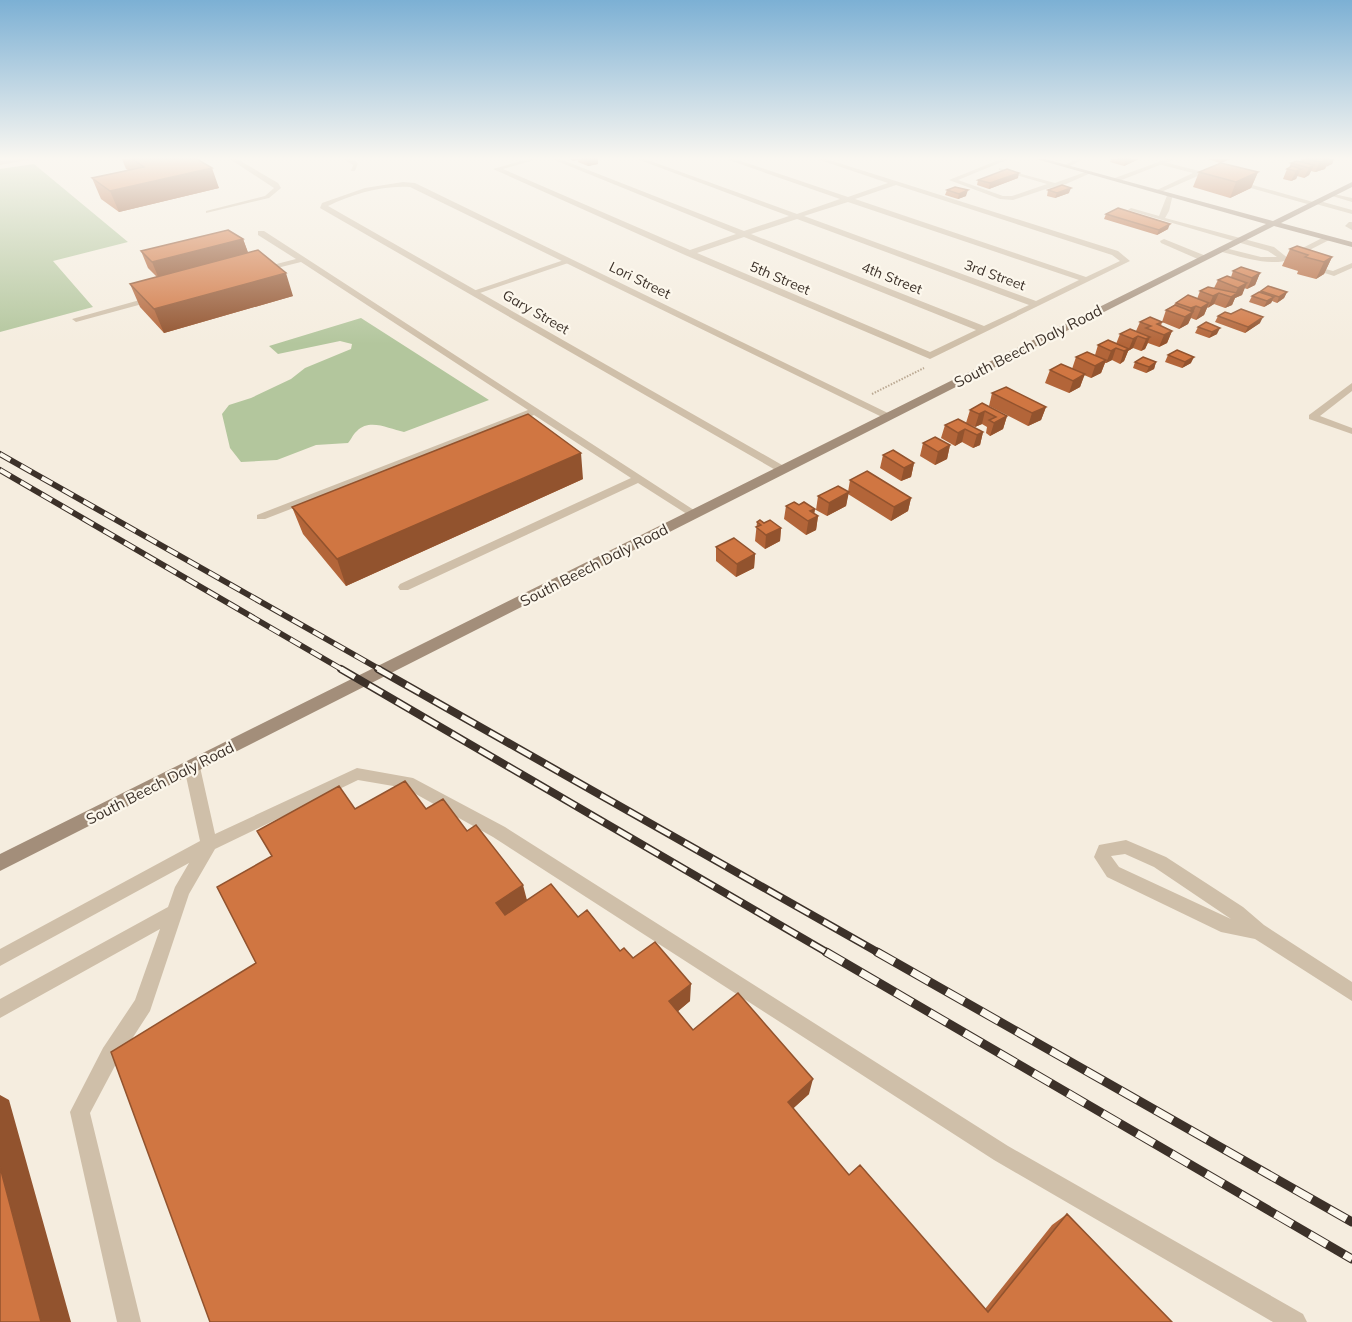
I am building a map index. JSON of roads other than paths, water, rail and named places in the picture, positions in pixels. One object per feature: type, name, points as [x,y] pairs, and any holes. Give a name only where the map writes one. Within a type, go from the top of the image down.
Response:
[{"type":"street","name":"Gary Street","points":[[347,221],[783,469]]},
{"type":"street","name":"Lori Street","points":[[486,221],[888,416]]},
{"type":"street","name":"5th Street","points":[[614,221],[929,360],[985,330]]},
{"type":"street","name":"4th Street","points":[[710,221],[985,330]]},
{"type":"street","points":[[688,253],[782,221]]},
{"type":"street","name":"3rd Street","points":[[809,221],[1036,304]]},
{"type":"street","points":[[911,221],[1086,280]]},
{"type":"street","points":[[985,330],[1126,261],[1115,252],[1016,221]]},
{"type":"street","points":[[1268,221],[1352,245]]},
{"type":"street","name":"South Beech Daly Road","points":[[0,863],[1276,221]]},
{"type":"lane","points":[[1166,221],[1271,249],[1285,259]]},
{"type":"lane","points":[[1181,232],[1189,228]]},
{"type":"lane","points":[[261,233],[694,514]]},
{"type":"lane","points":[[1155,246],[1173,237]]},
{"type":"lane","points":[[1285,259],[1329,238]]},
{"type":"lane","points":[[1164,241],[1203,258]]},
{"type":"lane","points":[[1221,249],[1261,259],[1285,259],[1295,262]]},
{"type":"lane","points":[[248,273],[301,260]]},
{"type":"lane","points":[[474,292],[570,261]]},
{"type":"lane","points":[[1305,265],[1334,274],[1352,265]]},
{"type":"lane","points":[[76,320],[168,294]]},
{"type":"lane","points":[[1352,386],[1313,417],[1352,431]]},
{"type":"lane","points":[[261,517],[535,411]]},
{"type":"lane","points":[[404,587],[639,478]]},
{"type":"lane","points":[[129,1322],[80,1112],[111,1055],[143,1005],[181,892],[209,844],[192,767]]},
{"type":"lane","points":[[0,958],[209,844],[357,774],[408,782],[499,832],[1001,1153],[1295,1322]]},
{"type":"lane","points":[[1258,931],[1227,926],[1113,872],[1102,857],[1105,850],[1126,847],[1160,862],[1237,913],[1258,931],[1352,992]]},
{"type":"lane","points":[[0,1009],[174,912]]},
{"type":"railway","points":[[0,454],[381,670]]},
{"type":"railway","points":[[0,470],[343,670]]},
{"type":"railway","points":[[341,669],[828,953]]},
{"type":"railway","points":[[378,669],[879,953]]},
{"type":"railway","points":[[826,952],[1352,1259]]},
{"type":"railway","points":[[877,952],[1352,1222]]}]
